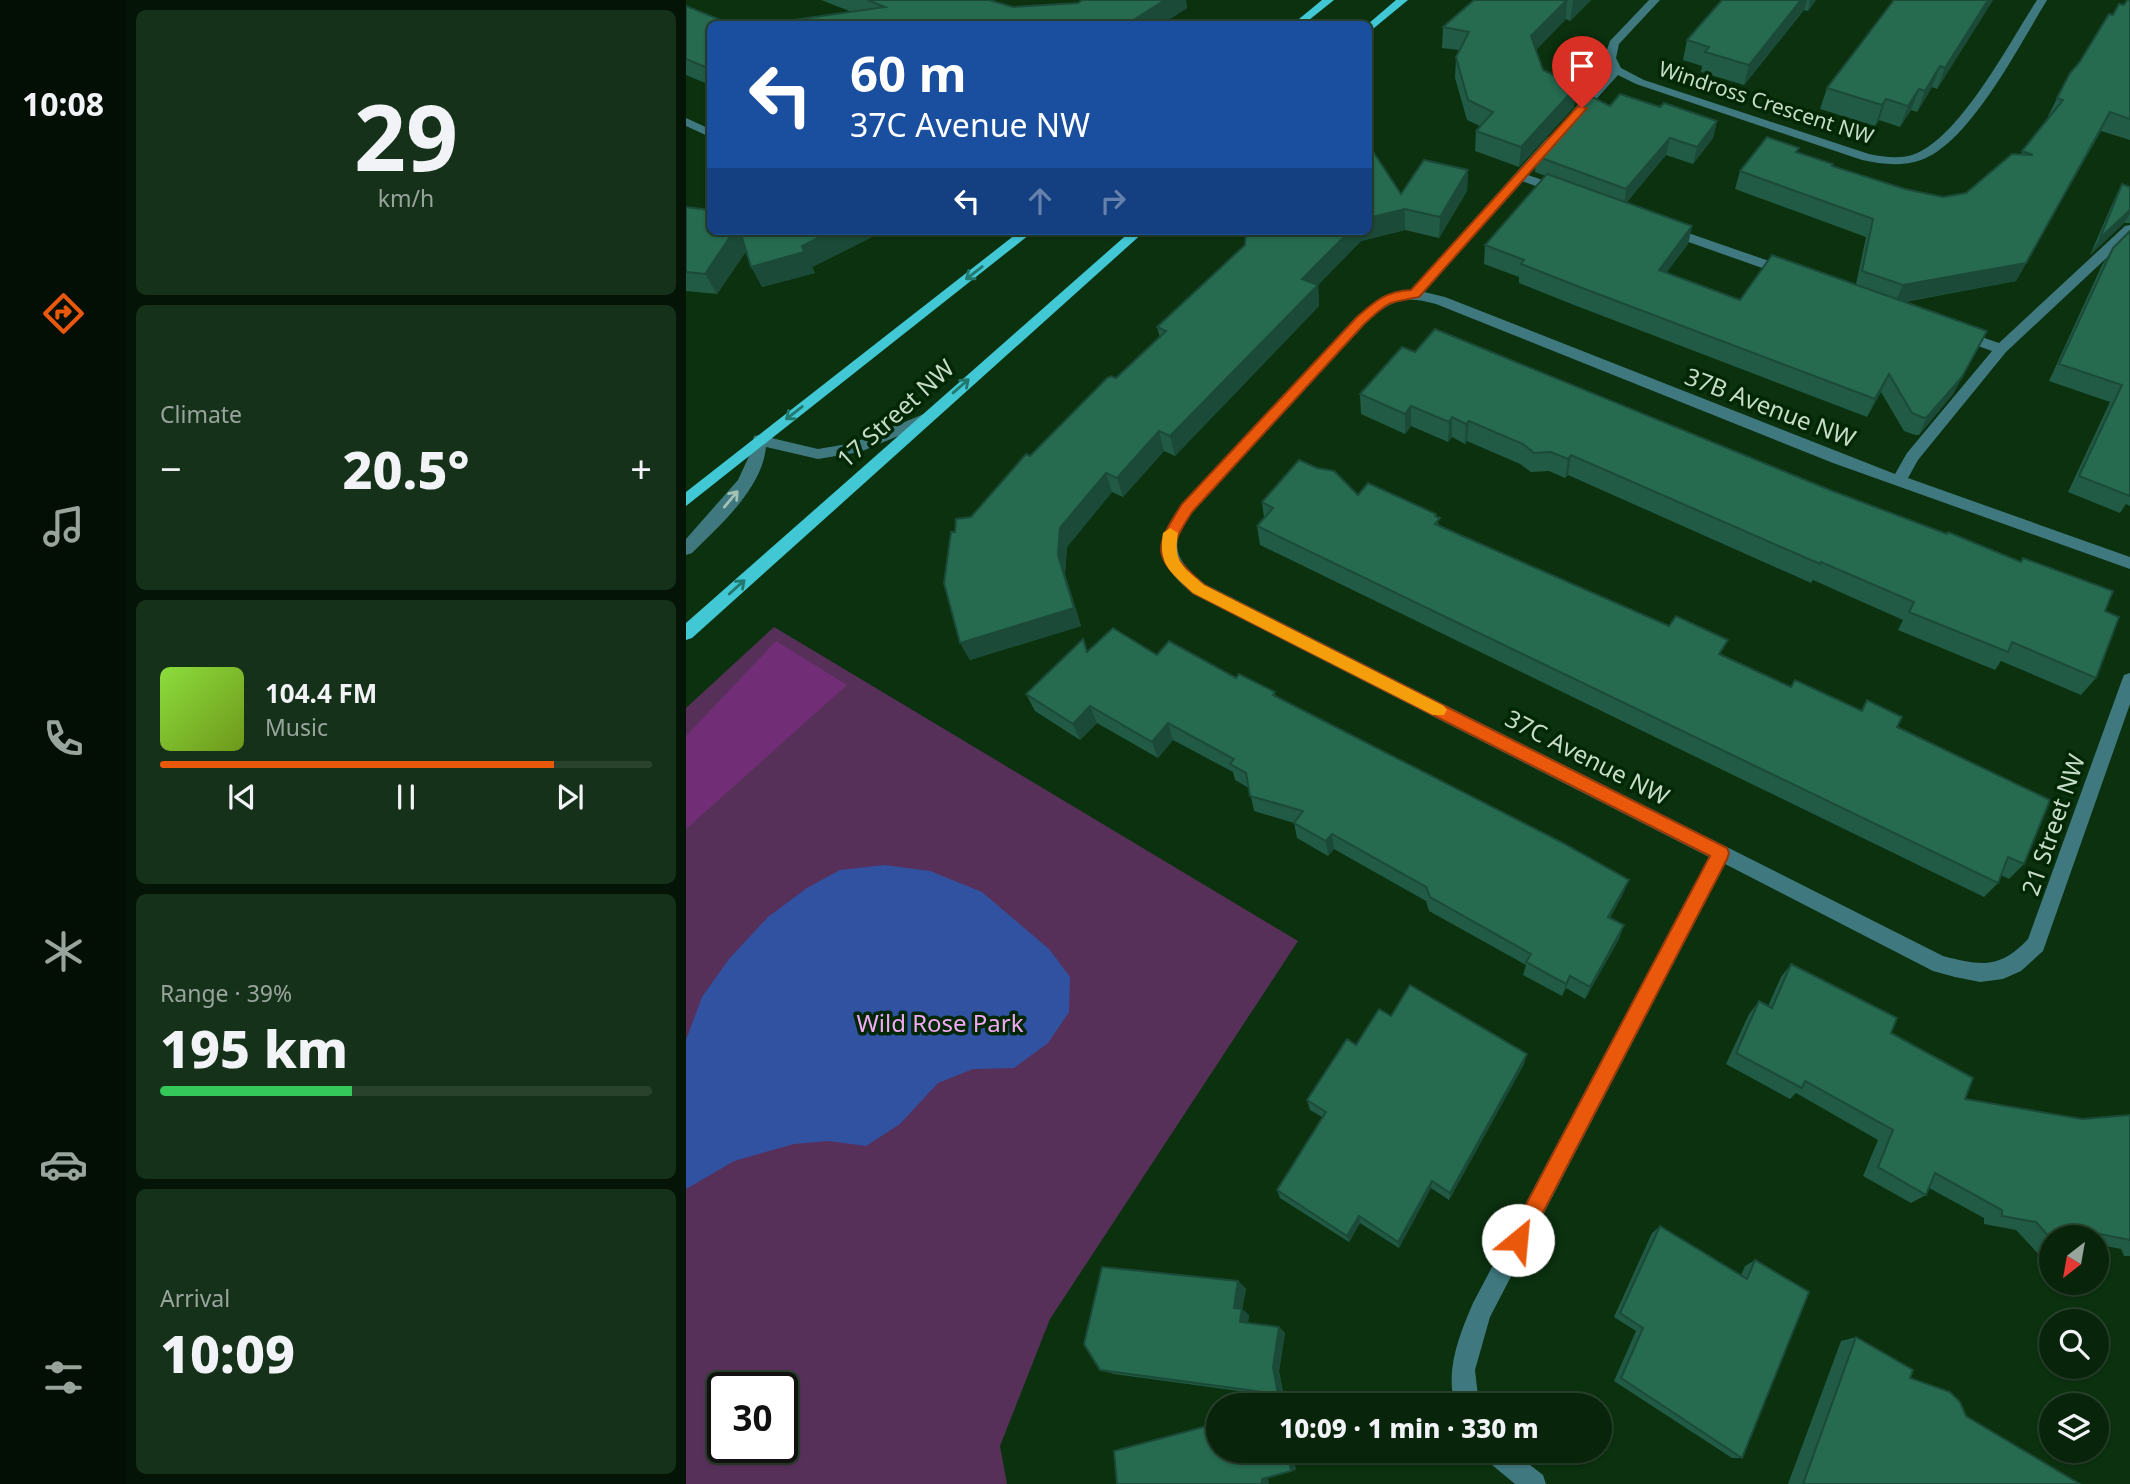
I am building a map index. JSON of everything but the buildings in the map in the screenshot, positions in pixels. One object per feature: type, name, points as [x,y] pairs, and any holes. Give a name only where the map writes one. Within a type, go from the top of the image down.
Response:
[{"type":"main road","points":[[1302,21],[1329,0]]},
{"type":"main road","points":[[1372,27],[1403,0]]},
{"type":"main road","points":[[686,500],[1023,235]]},
{"type":"main road","name":"17 Street NW","points":[[686,633],[923,419],[1134,235]]},
{"type":"street","points":[[1415,294],[1617,70],[1611,58],[1614,43],[1655,0]]},
{"type":"street","name":"Windross Crescent NW","points":[[1617,70],[1640,82],[1866,157],[1882,161],[1906,160],[1921,156],[1957,128],[2042,0]]},
{"type":"street","points":[[686,122],[707,132]]},
{"type":"street","points":[[1519,176],[1571,195]]},
{"type":"street","points":[[1649,223],[1805,279]]},
{"type":"street","points":[[1899,481],[1912,457],[2001,349],[2130,229]]},
{"type":"street","name":"37B Avenue NW","points":[[1168,550],[1169,536],[1187,508],[1374,306],[1396,294],[1415,294],[1440,300],[1773,435],[2130,563]]},
{"type":"street","points":[[1948,331],[2001,349]]},
{"type":"street","points":[[686,549],[753,472],[760,450],[759,440],[818,454],[855,448],[923,419]]},
{"type":"street","name":"37C Avenue NW","points":[[1168,550],[1171,563],[1199,589],[1940,964],[1984,974],[2005,971]]},
{"type":"street","name":"21 Street NW","points":[[2005,971],[2023,960],[2036,945],[2045,927],[2130,680]]},
{"type":"street","points":[[1465,1393],[1464,1368],[1469,1339],[1481,1311],[1721,853]]},
{"type":"street","points":[[1508,1463],[1534,1484]]},
{"type":"green space","name":"Wild Rose Park","points":[[774,627],[1298,941],[1050,1319],[1000,1446],[1007,1484],[686,1484],[686,708]]},
{"type":"shaded area","points":[[776,641],[847,685],[686,829],[686,736]]},
{"type":"water","points":[[884,865],[930,871],[982,892],[1049,949],[1070,977],[1069,1012],[1048,1043],[1014,1068],[973,1069],[938,1083],[900,1124],[866,1146],[829,1141],[794,1144],[734,1161],[686,1189],[686,1040],[702,997],[729,959],[768,917],[807,888],[840,870]]},
{"type":"slow traffic","points":[[1170,533],[1168,550],[1171,563],[1199,589],[1439,710]]},
{"type":"route","points":[[1518,1240],[1721,853],[1199,589],[1171,563],[1168,550],[1169,536],[1187,508],[1374,306],[1396,294],[1415,294],[1435,268],[1582,108]]}]
